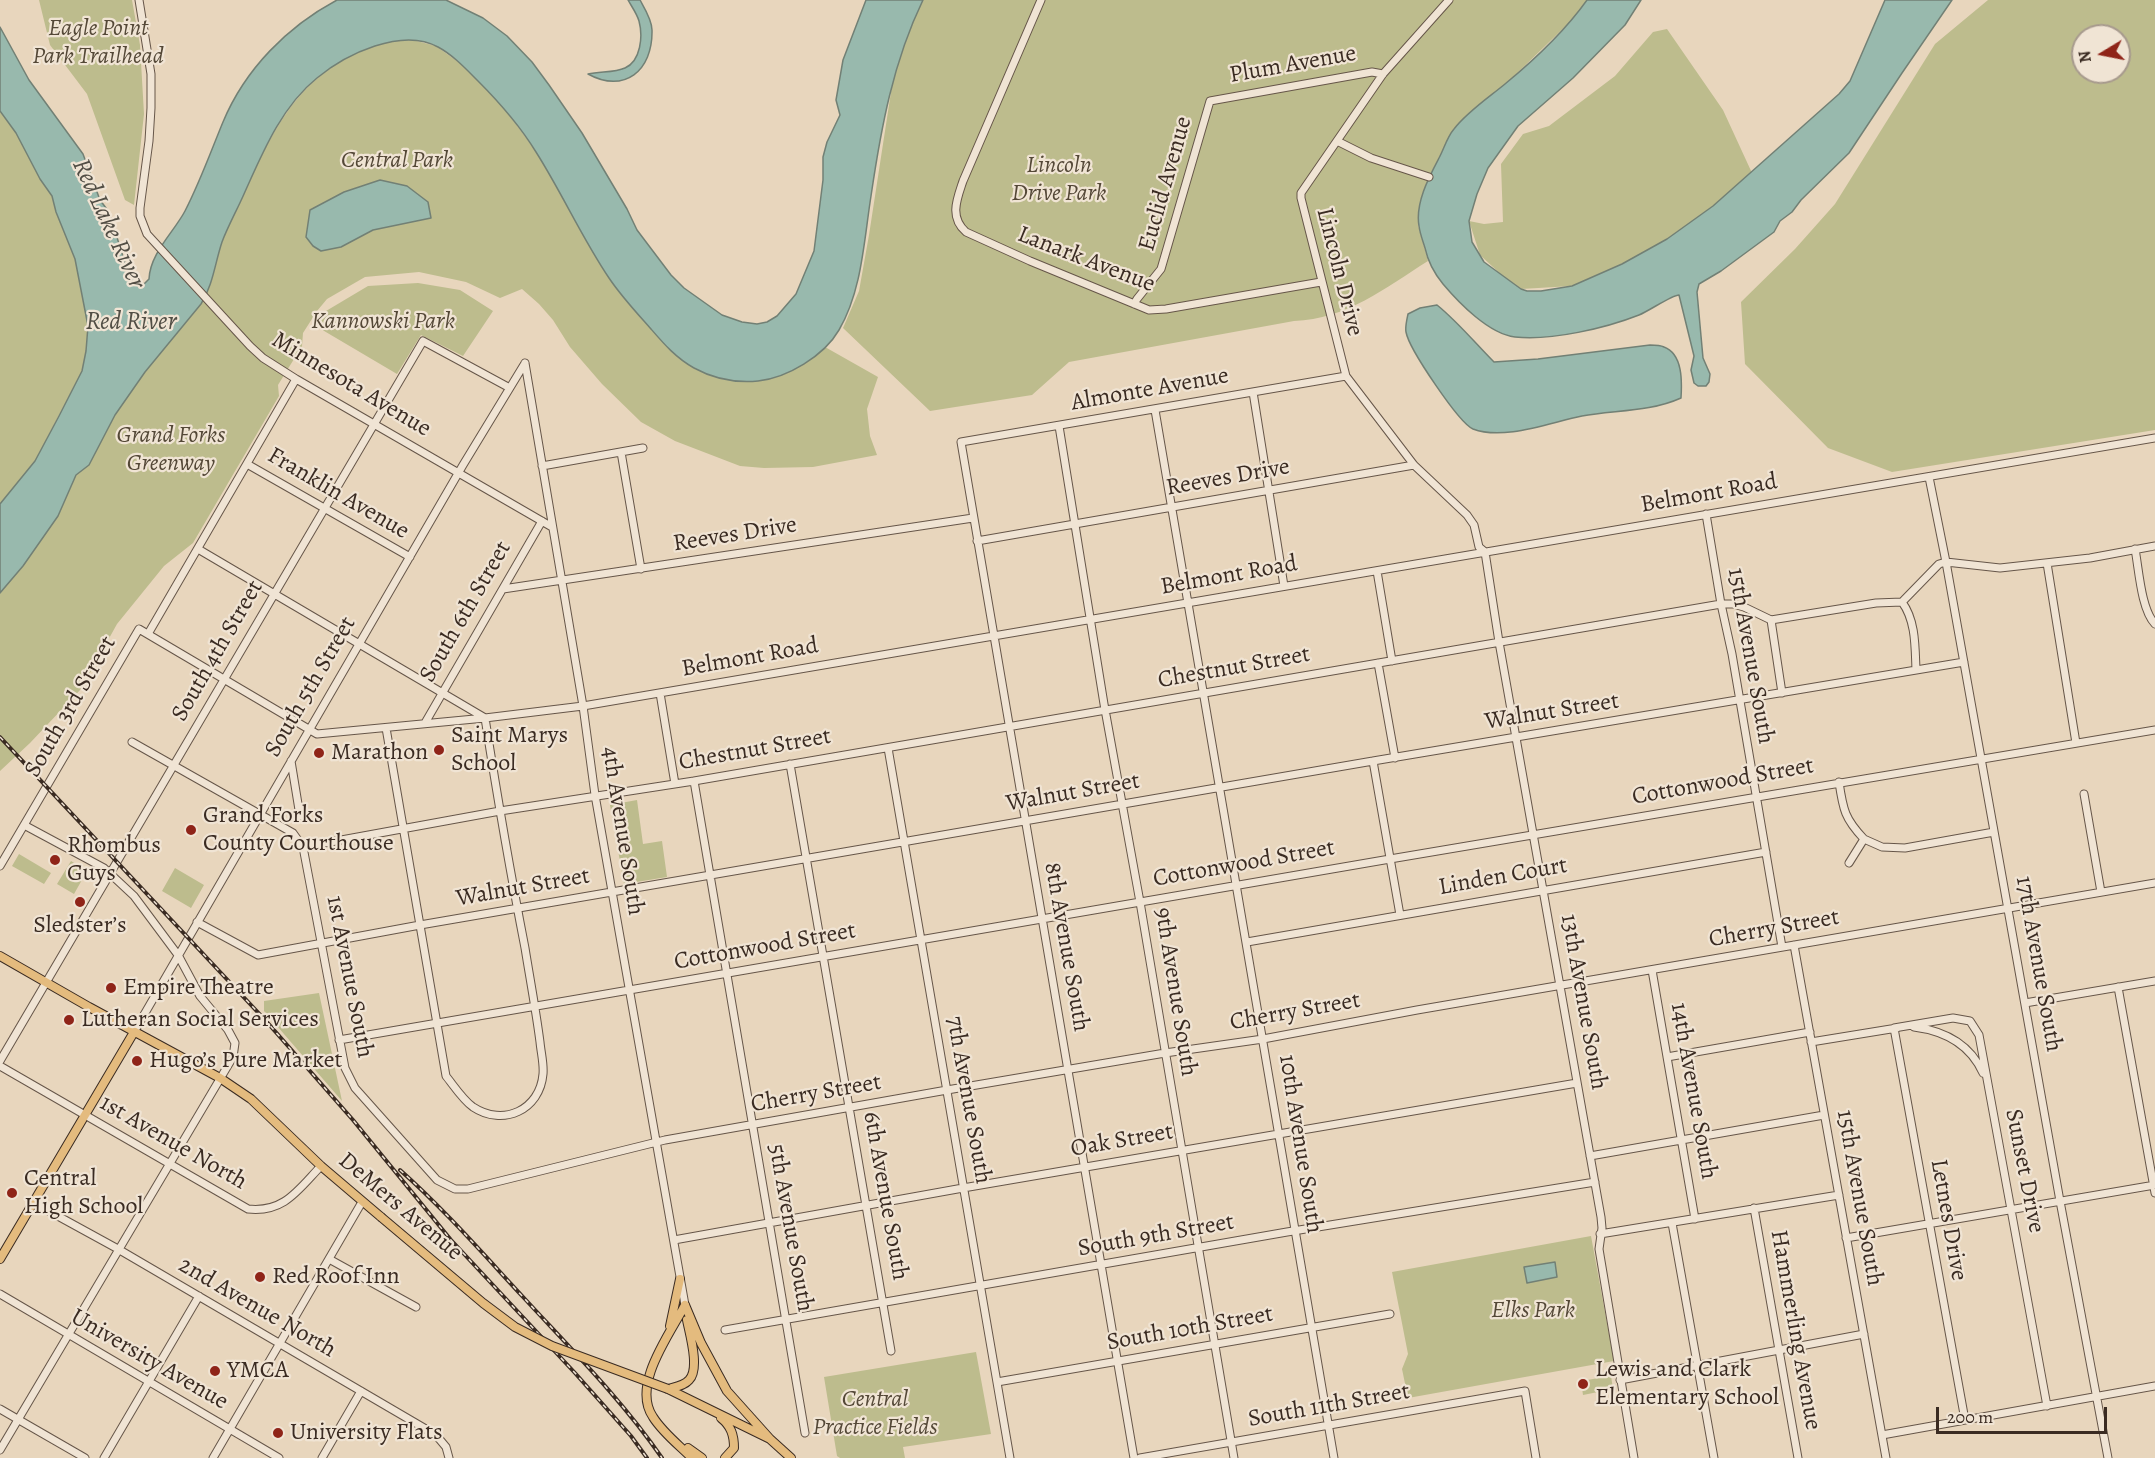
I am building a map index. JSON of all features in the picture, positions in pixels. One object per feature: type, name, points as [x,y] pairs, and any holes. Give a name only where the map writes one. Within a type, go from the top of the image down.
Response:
[{"type":"main road","name":"DeMers Avenue","points":[[0,956],[220,1078],[251,1099],[362,1202],[515,1327],[552,1346],[668,1389],[770,1440],[785,1456]]},
{"type":"main road","points":[[0,1259],[134,1032]]},
{"type":"main road","points":[[663,1346],[680,1279]]},
{"type":"main road","points":[[668,1389],[688,1382],[693,1375],[694,1363],[685,1305]]},
{"type":"main road","points":[[685,1305],[651,1370],[645,1393],[653,1417],[692,1458]]},
{"type":"main road","points":[[685,1305],[701,1343],[727,1391],[770,1440]]},
{"type":"main road","points":[[714,1412],[725,1422],[734,1437],[734,1448],[725,1458]]},
{"type":"main road","points":[[668,1435],[702,1458]]},
{"type":"street","name":"Minnesota Avenue","points":[[140,0],[151,74],[149,141],[140,216],[147,234],[263,358],[552,527]]},
{"type":"street","name":"Lanark Avenue","points":[[1041,0],[963,181],[956,201],[958,226],[966,232],[1149,310],[1321,282]]},
{"type":"street","name":"Lincoln Drive","points":[[1449,0],[1383,74],[1301,193],[1321,282],[1346,376],[1414,465],[1467,515],[1474,525],[1479,547],[1485,552]]},
{"type":"street","name":"Plum Avenue","points":[[1210,101],[1372,72],[1383,74]]},
{"type":"street","name":"Euclid Avenue","points":[[1134,304],[1161,269],[1210,101]]},
{"type":"street","points":[[1337,141],[1371,158],[1430,177]]},
{"type":"street","name":"South 4th Street","points":[[0,1061],[423,341],[508,387]]},
{"type":"street","name":"South 5th Street","points":[[134,1032],[508,387],[525,363]]},
{"type":"street","name":"4th Avenue South","points":[[525,363],[583,706],[595,795],[685,1305]]},
{"type":"street","name":"Almonte Avenue","points":[[961,442],[1346,376]]},
{"type":"street","name":"South 3rd Street","points":[[0,866],[139,629],[148,634],[296,379]]},
{"type":"street","points":[[1253,392],[1284,586]]},
{"type":"street","name":"10th Avenue South","points":[[1155,410],[1334,1458]]},
{"type":"street","name":"9th Avenue South","points":[[1059,426],[1105,710],[1140,902],[1234,1458]]},
{"type":"street","name":"Belmont Road","points":[[309,729],[317,734],[583,706],[2155,438]]},
{"type":"street","name":"8th Avenue South","points":[[961,442],[1134,1458]]},
{"type":"street","points":[[542,466],[643,448]]},
{"type":"street","points":[[621,452],[641,569]]},
{"type":"street","name":"Franklin Avenue","points":[[247,464],[410,557]]},
{"type":"street","name":"Reeves Drive","points":[[977,540],[1414,465]]},
{"type":"street","name":"17th Avenue South","points":[[1929,477],[1947,562],[2108,1458]]},
{"type":"street","name":"15th Avenue South","points":[[1706,514],[1782,947]]},
{"type":"street","name":"Reeves Drive","points":[[503,589],[973,518]]},
{"type":"street","name":"South 6th Street","points":[[425,723],[542,521]]},
{"type":"street","points":[[1782,693],[1771,620],[1876,603],[1902,602],[1939,564],[1947,562],[1996,569],[2155,546]]},
{"type":"street","points":[[198,549],[485,718],[535,1006],[544,1072],[541,1088],[534,1102],[507,1115],[490,1116],[471,1106],[446,1076],[386,728]]},
{"type":"street","points":[[2135,549],[2145,606],[2155,624]]},
{"type":"street","name":"13th Avenue South","points":[[1485,552],[1595,1182],[1602,1225],[1599,1249],[1634,1458]]},
{"type":"street","points":[[2047,563],[2076,743]]},
{"type":"street","points":[[1377,570],[1392,661]]},
{"type":"street","points":[[1902,602],[1906,607],[1913,631],[1916,670]]},
{"type":"street","name":"Chestnut Street","points":[[303,847],[500,811],[694,781],[1721,604],[1744,606],[1771,620]]},
{"type":"street","points":[[148,634],[309,729]]},
{"type":"street","name":"Walnut Street","points":[[197,922],[258,955],[1373,761],[1964,662]]},
{"type":"street","points":[[1378,663],[1395,758]]},
{"type":"street","points":[[660,693],[675,784]]},
{"type":"street","name":"Cottonwood Street","points":[[339,1040],[1755,796],[2155,730]]},
{"type":"street","points":[[132,742],[293,833],[303,847]]},
{"type":"street","name":"7th Avenue South","points":[[888,748],[1010,1458]]},
{"type":"street","points":[[291,761],[300,816]]},
{"type":"street","points":[[1373,761],[1400,915]]},
{"type":"street","name":"6th Avenue South","points":[[790,764],[891,1351]]},
{"type":"street","name":"5th Avenue South","points":[[694,781],[805,1433]]},
{"type":"street","points":[[1839,783],[1842,805],[1850,824],[1864,839],[1882,847],[1905,848],[1994,832]]},
{"type":"street","points":[[2084,794],[2101,892]]},
{"type":"street","points":[[0,1450],[233,1057],[235,1043],[228,1030],[200,996],[178,955],[145,908],[110,873],[24,825]]},
{"type":"street","points":[[1849,863],[1864,839]]},
{"type":"street","name":"1st Avenue South","points":[[303,847],[345,1068],[355,1088],[437,1180],[446,1186]]},
{"type":"street","name":"Linden Court","points":[[1247,942],[1766,852]]},
{"type":"street","name":"Cherry Street","points":[[446,1186],[468,1189],[657,1142],[947,1090],[1263,1039],[1418,1010],[2155,883]]},
{"type":"street","name":"15th Avenue South","points":[[1794,945],[1886,1458]]},
{"type":"street","name":"14th Avenue South","points":[[1652,970],[1695,1219]]},
{"type":"street","points":[[2025,1003],[2155,981]]},
{"type":"street","points":[[1846,1238],[2060,1201],[2155,1188],[2118,987]]},
{"type":"street","name":"Sunset Drive","points":[[1894,1028],[1953,1018],[1970,1021],[1979,1035],[2047,1406]]},
{"type":"street","points":[[1811,1042],[1913,1026],[1935,1030],[1951,1037],[1966,1048],[1978,1062],[1987,1083]]},
{"type":"street","name":"Letnes Drive","points":[[1894,1028],[1965,1420]]},
{"type":"street","points":[[1667,1057],[1810,1032]]},
{"type":"street","name":"1st Avenue North","points":[[0,1066],[248,1209],[264,1211],[277,1206],[290,1198],[321,1166]]},
{"type":"street","name":"Oak Street","points":[[674,1240],[1181,1150],[1577,1083]]},
{"type":"street","points":[[1590,1156],[1824,1115]]},
{"type":"street","name":"South 9th Street","points":[[725,1330],[1101,1266],[1198,1247],[1595,1182]]},
{"type":"street","points":[[1600,1234],[1839,1195]]},
{"type":"street","points":[[213,1458],[362,1202]]},
{"type":"street","name":"2nd Avenue North","points":[[34,1203],[118,1249],[436,1435],[446,1447],[449,1458]]},
{"type":"street","name":"Hammerling Avenue","points":[[1754,1208],[1798,1458]]},
{"type":"street","points":[[1672,1223],[1714,1458]]},
{"type":"street","points":[[329,1259],[416,1307]]},
{"type":"street","name":"University Avenue","points":[[0,1294],[279,1458]]},
{"type":"street","points":[[104,1458],[199,1296]]},
{"type":"street","name":"South 10th Street","points":[[997,1382],[1390,1314]]},
{"type":"street","points":[[1620,1380],[1864,1334]]},
{"type":"street","points":[[1882,1435],[2155,1386]]},
{"type":"street","points":[[322,1458],[361,1391]]},
{"type":"street","name":"South 11th Street","points":[[1140,1458],[1525,1392],[1536,1458]]},
{"type":"street","points":[[0,1409],[85,1458]]},
{"type":"green space","name":"Eagle Point Park Trailhead","points":[[39,0],[132,0],[140,45],[144,114],[134,205],[125,200],[87,94],[50,45]]},
{"type":"green space","name":"Lincoln Drive Park","points":[[923,0],[1587,0],[1574,18],[1510,80],[1453,130],[1429,177],[1418,225],[1428,261],[1381,291],[1331,315],[1069,362],[1032,395],[930,411],[843,328],[859,291],[893,79],[910,26]]},
{"type":"green space","points":[[1988,0],[2155,0],[2155,430],[1892,472],[1828,448],[1745,364],[1741,302],[1795,249],[1835,204],[1935,44]]},
{"type":"green space","points":[[1667,29],[1723,110],[1752,173],[1713,206],[1667,239],[1622,264],[1572,286],[1521,289],[1506,279],[1480,255],[1469,221],[1484,224],[1503,222],[1501,164],[1523,134],[1549,126],[1615,76],[1653,32]]},
{"type":"green space","points":[[409,39],[436,46],[461,64],[501,104],[535,150],[572,212],[674,354],[695,369],[722,379],[744,382],[800,366],[825,347],[878,377],[867,409],[870,436],[877,455],[813,467],[740,466],[675,441],[641,422],[602,384],[570,347],[553,320],[522,289],[500,298],[466,282],[419,272],[365,277],[327,299],[317,311],[303,333],[302,346],[278,385],[279,396],[193,543],[164,566],[117,624],[81,689],[0,771],[0,593],[23,566],[58,516],[76,475],[89,465],[115,415],[145,372],[201,304],[226,232],[284,116],[298,98],[332,67],[377,45]]},
{"type":"green space","points":[[0,111],[16,133],[40,179],[52,196],[75,259],[88,326],[82,371],[35,461],[0,505]]},
{"type":"green space","name":"Kannowski Park","points":[[418,283],[460,290],[493,311],[463,356],[421,335],[397,374],[314,325],[321,314],[368,286]]},
{"type":"green space","points":[[637,800],[643,844],[662,841],[667,877],[624,884],[610,805]]},
{"type":"green space","points":[[19,854],[51,873],[44,884],[12,866]]},
{"type":"green space","points":[[71,861],[87,871],[74,894],[57,884]]},
{"type":"green space","points":[[175,868],[204,885],[191,908],[162,891]]},
{"type":"green space","points":[[319,993],[342,1101],[264,1011],[264,1001]]},
{"type":"green space","name":"Elks Park","points":[[1591,1236],[1614,1361],[1408,1398],[1402,1369],[1408,1354],[1392,1272]]},
{"type":"green space","name":"Central Practice Fields","points":[[976,1352],[991,1434],[903,1447],[905,1458],[840,1458],[837,1456],[824,1377]]},
{"type":"green space","points":[[1611,1376],[1613,1389],[1583,1395],[1581,1381]]},
{"type":"water","name":"Red River","points":[[337,0],[446,0],[483,18],[507,36],[532,62],[582,133],[637,230],[671,275],[684,288],[722,315],[757,324],[767,322],[777,316],[796,294],[814,251],[823,180],[823,157],[827,142],[840,115],[836,100],[843,60],[866,0],[923,0],[896,71],[879,145],[857,282],[847,315],[839,330],[824,349],[804,364],[769,379],[733,381],[709,375],[688,364],[666,345],[614,285],[530,142],[478,81],[449,54],[424,42],[408,40],[375,46],[343,60],[317,78],[304,90],[283,117],[266,147],[227,230],[211,282],[201,304],[145,372],[115,415],[89,465],[76,475],[58,516],[23,566],[0,593],[0,504],[35,461],[82,371],[88,326],[75,259],[52,196],[40,179],[16,133],[0,111],[0,27],[29,80],[83,154],[100,200],[109,212],[126,266],[137,281],[144,284],[149,279],[150,269],[158,252],[190,200],[223,122],[243,84],[285,36]]},
{"type":"water","points":[[628,0],[640,0],[650,18],[651,44],[647,57],[642,67],[634,75],[624,80],[601,80],[588,74],[621,70],[630,65],[638,54],[641,41],[639,21]]},
{"type":"water","points":[[1587,0],[1641,0],[1625,25],[1573,78],[1518,126],[1488,168],[1469,221],[1472,242],[1484,262],[1527,291],[1572,286],[1622,264],[1667,239],[1713,206],[1839,94],[1850,81],[1885,0],[1952,0],[1849,153],[1801,200],[1792,212],[1780,221],[1774,232],[1721,271],[1699,284],[1697,292],[1703,358],[1710,374],[1706,386],[1698,386],[1694,383],[1691,370],[1694,356],[1679,295],[1639,315],[1595,329],[1545,337],[1515,337],[1495,330],[1466,308],[1440,280],[1426,253],[1419,229],[1419,208],[1427,182],[1447,139],[1471,111],[1549,45]]},
{"type":"water","points":[[380,180],[407,186],[428,202],[431,218],[373,230],[341,247],[321,251],[313,246],[306,237],[310,210],[344,192]]},
{"type":"water","points":[[1437,305],[1494,362],[1650,345],[1662,346],[1675,356],[1678,362],[1681,398],[1657,406],[1582,416],[1513,432],[1485,432],[1473,429],[1457,414],[1435,385],[1406,332],[1408,314],[1420,308]]},
{"type":"water","points":[[1555,1262],[1557,1277],[1527,1283],[1524,1267]]},
{"type":"railway","points":[[0,737],[266,1021],[353,1120],[451,1240],[575,1373],[631,1436],[647,1458]]},
{"type":"railway","points":[[400,1170],[448,1217],[578,1356],[630,1416],[662,1458]]},
{"type":"place","name":"Saint Marys School","points":[[439,750]]},
{"type":"place","name":"Marathon","points":[[319,753]]},
{"type":"place","name":"Grand Forks County Courthouse","points":[[191,830]]},
{"type":"place","name":"Rhombus Guys","points":[[55,860]]},
{"type":"place","name":"Sledster’s","points":[[80,902]]},
{"type":"place","name":"Empire Theatre","points":[[111,988]]},
{"type":"place","name":"Lutheran Social Services","points":[[69,1020]]},
{"type":"place","name":"Hugo’s Pure Market","points":[[137,1061]]},
{"type":"place","name":"Central High School","points":[[12,1193]]},
{"type":"place","name":"Red Roof Inn","points":[[260,1277]]},
{"type":"place","name":"YMCA","points":[[215,1371]]},
{"type":"place","name":"Lewis and Clark Elementary School","points":[[1583,1384]]},
{"type":"place","name":"University Flats","points":[[278,1433]]},
{"type":"park label","name":"Central Park","points":[[397,161]]},
{"type":"park label","name":"Grand Forks Greenway","points":[[171,450]]},
{"type":"water label","name":"Red Lake River","points":[[108,224]]}]
